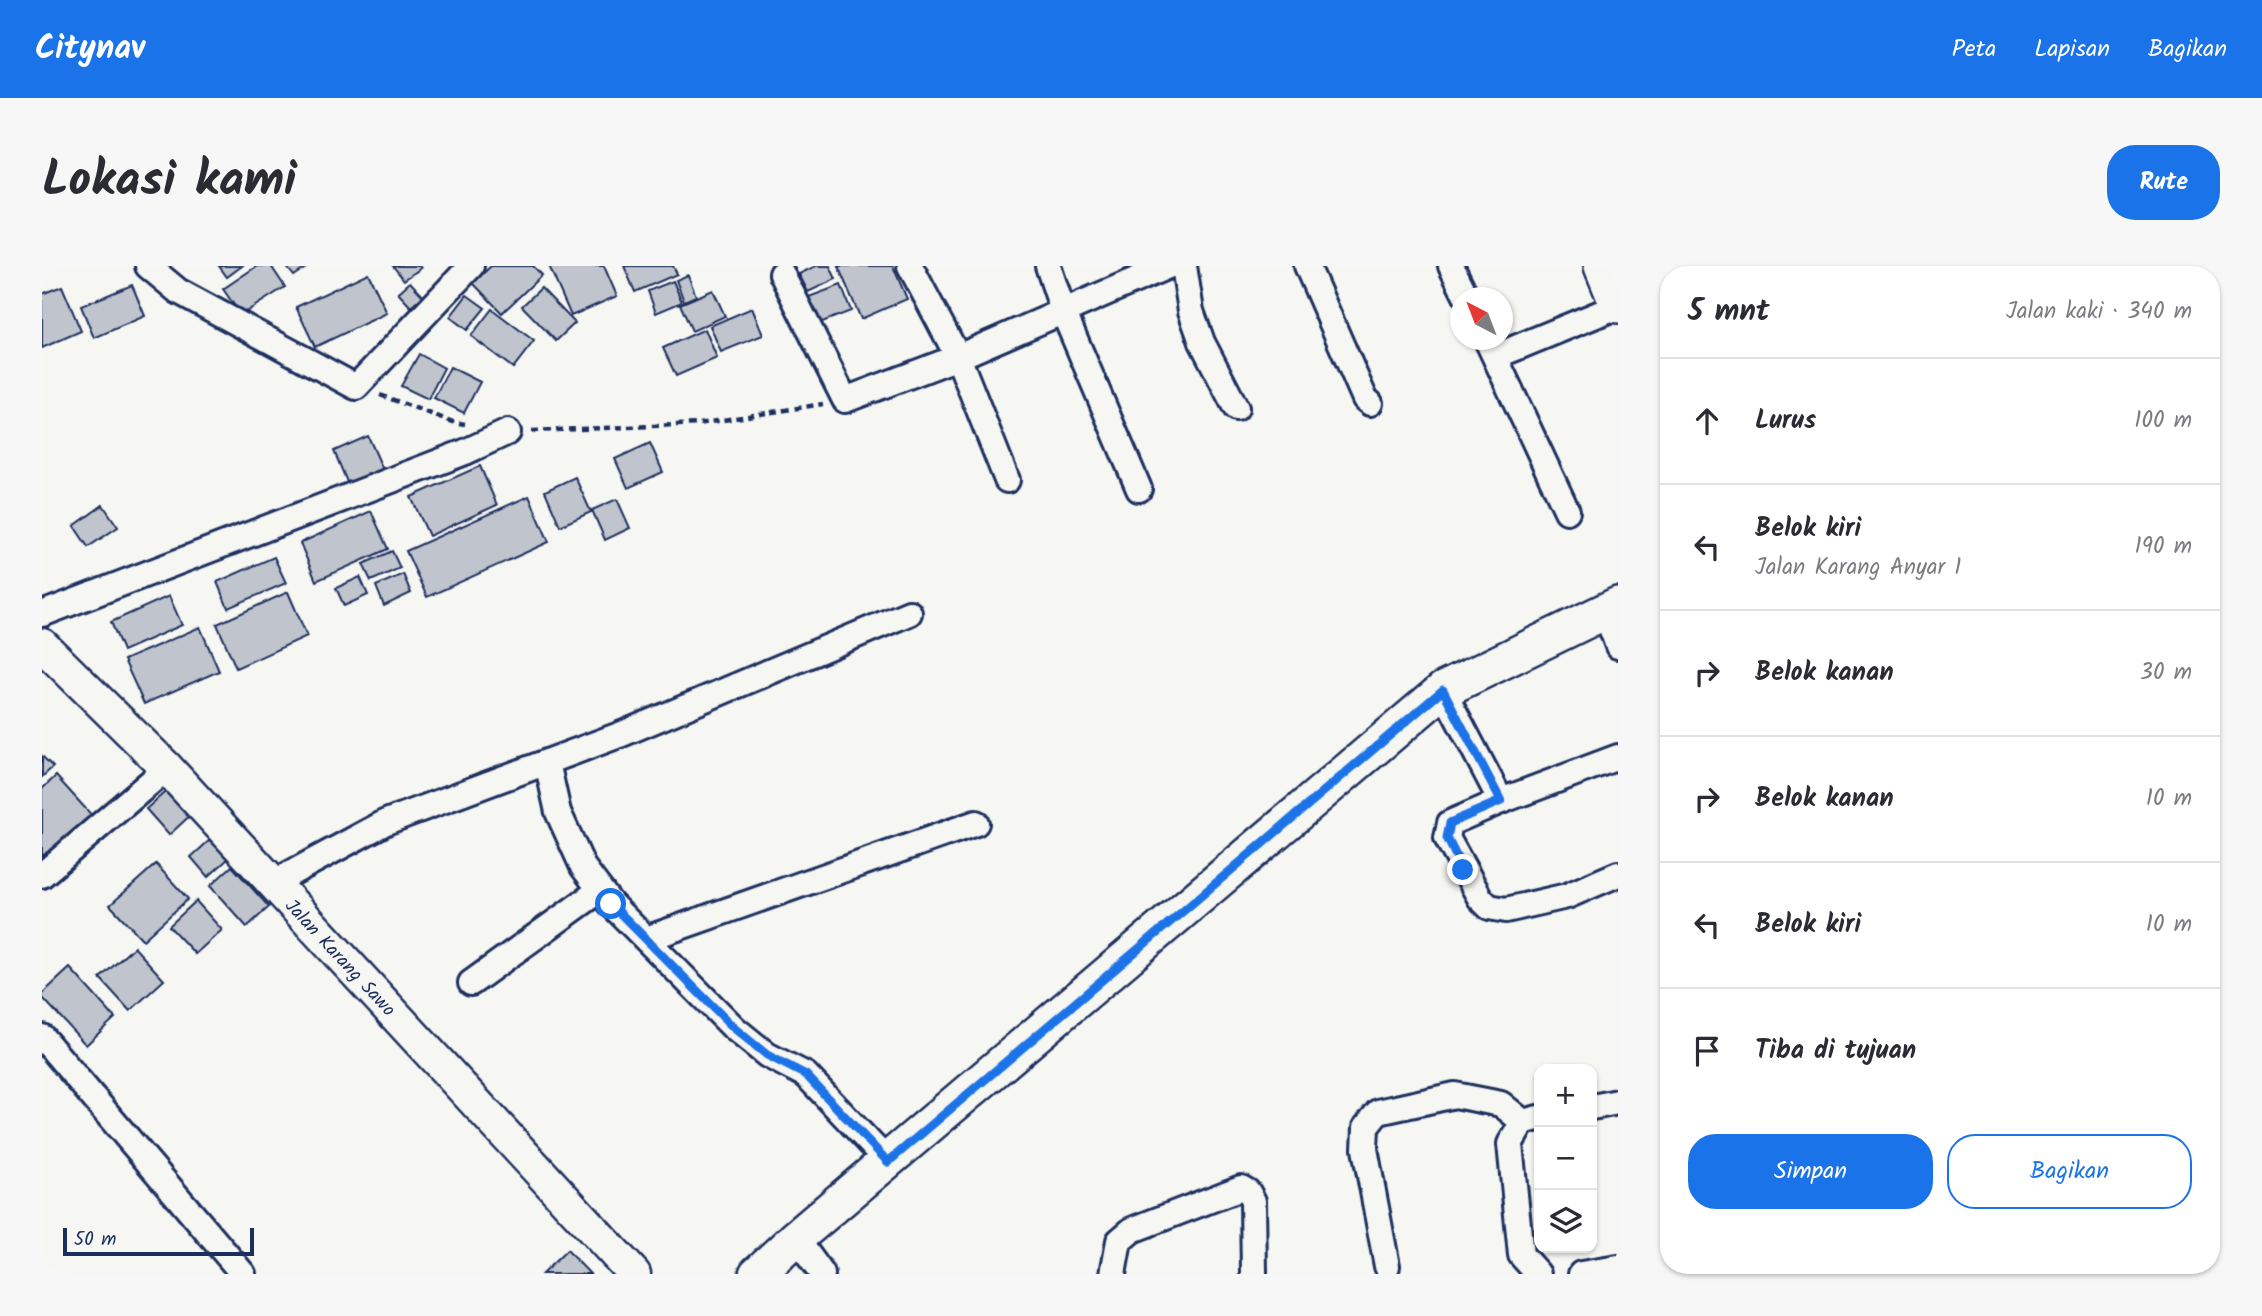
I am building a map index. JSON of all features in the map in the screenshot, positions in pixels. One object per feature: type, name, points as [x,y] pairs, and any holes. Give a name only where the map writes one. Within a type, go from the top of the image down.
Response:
[{"type":"main road","points":[[1602,266],[1618,305]]},
{"type":"main road","points":[[757,1274],[796,1238],[1443,690],[1612,608]]},
{"type":"street","points":[[148,266],[178,291],[356,387],[471,266]]},
{"type":"street","points":[[910,266],[958,357],[1007,481]]},
{"type":"street","points":[[1048,266],[1063,311],[1139,489]]},
{"type":"street","points":[[782,274],[845,400],[958,357],[1168,266]]},
{"type":"street","points":[[1184,266],[1191,311],[1202,342],[1236,408]]},
{"type":"street","points":[[1307,266],[1365,400],[1370,403]]},
{"type":"street","points":[[1451,266],[1461,287]]},
{"type":"street","points":[[1513,341],[1618,305]]},
{"type":"street","points":[[1493,350],[1567,511]]},
{"type":"street","points":[[42,614],[465,452],[508,432]]},
{"type":"street","points":[[1612,608],[1618,646]]},
{"type":"street","points":[[273,883],[386,822],[622,734],[909,613]]},
{"type":"street","name":"Jalan Karang Sawo","points":[[42,645],[167,768],[634,1274]]},
{"type":"street","points":[[1443,690],[1501,801]]},
{"type":"street","points":[[1618,757],[1450,823],[1447,838],[1480,898],[1489,907],[1506,910],[1567,896],[1618,874]]},
{"type":"street","points":[[547,762],[558,812],[583,867],[611,904],[734,1028],[767,1055],[806,1075],[888,1162]]},
{"type":"street","points":[[42,875],[167,768]]},
{"type":"street","points":[[646,939],[976,823]]},
{"type":"street","points":[[471,984],[600,890]]},
{"type":"street","points":[[42,1037],[243,1274]]},
{"type":"street","points":[[1387,1266],[1365,1149],[1366,1127],[1378,1112],[1455,1095],[1501,1104],[1531,1120],[1510,1144],[1521,1255],[1538,1274]]},
{"type":"street","points":[[1597,1106],[1618,1102]]},
{"type":"street","points":[[1113,1274],[1119,1241],[1132,1230],[1241,1188],[1248,1192],[1253,1201],[1254,1274]]},
{"type":"street","points":[[796,1238],[822,1274]]},
{"type":"street","points":[[1581,1274],[1618,1268]]},
{"type":"path","points":[[356,387],[453,422],[508,432],[698,424],[845,400]]},
{"type":"building","points":[[219,266],[242,266],[227,277]]},
{"type":"building","points":[[257,266],[271,266],[285,287],[241,315],[223,289]]},
{"type":"building","points":[[286,266],[309,266],[294,276]]},
{"type":"building","points":[[393,266],[419,266],[421,268],[404,280]]},
{"type":"building","points":[[491,266],[533,266],[542,275],[502,313],[473,283]]},
{"type":"building","points":[[549,266],[604,266],[617,296],[571,316]]},
{"type":"building","points":[[624,266],[673,266],[677,274],[635,292]]},
{"type":"building","points":[[816,266],[830,266],[836,279],[808,292],[799,274]]},
{"type":"building","points":[[838,266],[893,266],[907,299],[861,319]]},
{"type":"building","points":[[368,273],[387,313],[315,347],[296,307]]},
{"type":"building","points":[[688,275],[696,296],[684,301],[676,280]]},
{"type":"building","points":[[673,281],[682,302],[656,313],[648,291]]},
{"type":"building","points":[[410,282],[423,296],[411,307],[398,293]]},
{"type":"building","points":[[132,285],[145,316],[94,338],[81,306]]},
{"type":"building","points":[[841,285],[851,311],[817,324],[806,298]]},
{"type":"building","points":[[62,286],[81,331],[42,348],[42,294]]},
{"type":"building","points":[[541,288],[575,323],[556,341],[522,306]]},
{"type":"building","points":[[713,290],[725,316],[692,331],[680,304]]},
{"type":"building","points":[[467,295],[485,308],[467,330],[450,317]]},
{"type":"building","points":[[752,308],[763,335],[721,352],[710,326]]},
{"type":"building","points":[[492,309],[534,341],[513,368],[471,336]]},
{"type":"building","points":[[705,329],[717,358],[676,376],[663,348]]},
{"type":"building","points":[[419,354],[444,368],[428,399],[401,386]]},
{"type":"building","points":[[450,367],[480,382],[464,413],[434,398]]},
{"type":"building","points":[[368,436],[384,472],[349,487],[334,451]]},
{"type":"building","points":[[650,443],[663,472],[628,488],[615,459]]},
{"type":"building","points":[[480,466],[497,505],[429,536],[411,497]]},
{"type":"building","points":[[575,477],[591,512],[560,526],[545,491]]},
{"type":"building","points":[[529,496],[549,542],[427,597],[406,551]]},
{"type":"building","points":[[617,499],[630,528],[605,540],[592,510]]},
{"type":"building","points":[[103,505],[118,527],[88,547],[74,526]]},
{"type":"building","points":[[371,511],[388,549],[316,581],[300,543]]},
{"type":"building","points":[[392,551],[400,568],[371,581],[363,564]]},
{"type":"building","points":[[274,557],[286,583],[228,608],[217,582]]},
{"type":"building","points":[[403,574],[411,593],[384,606],[376,586]]},
{"type":"building","points":[[360,577],[368,595],[344,606],[336,588]]},
{"type":"building","points":[[288,592],[307,636],[236,668],[217,624]]},
{"type":"building","points":[[169,596],[182,625],[123,651],[111,622]]},
{"type":"building","points":[[200,627],[219,671],[144,704],[124,660]]},
{"type":"building","points":[[42,756],[53,767],[42,777]]},
{"type":"building","points":[[56,776],[95,819],[42,868],[42,789]]},
{"type":"building","points":[[172,786],[195,811],[169,835],[146,809]]},
{"type":"building","points":[[211,839],[228,859],[208,877],[191,857]]},
{"type":"building","points":[[156,864],[188,899],[143,940],[110,905]]},
{"type":"building","points":[[232,866],[269,907],[247,927],[210,886]]},
{"type":"building","points":[[196,901],[222,930],[195,954],[169,926]]},
{"type":"building","points":[[134,947],[164,980],[130,1011],[100,978]]},
{"type":"building","points":[[70,968],[115,1018],[86,1045],[42,997]]},
{"type":"building","points":[[567,1250],[590,1274],[542,1274]]},
{"type":"route","points":[[611,904],[734,1028],[767,1055],[806,1075],[888,1162],[1443,690],[1501,801],[1450,823],[1447,838],[1463,870]]}]
